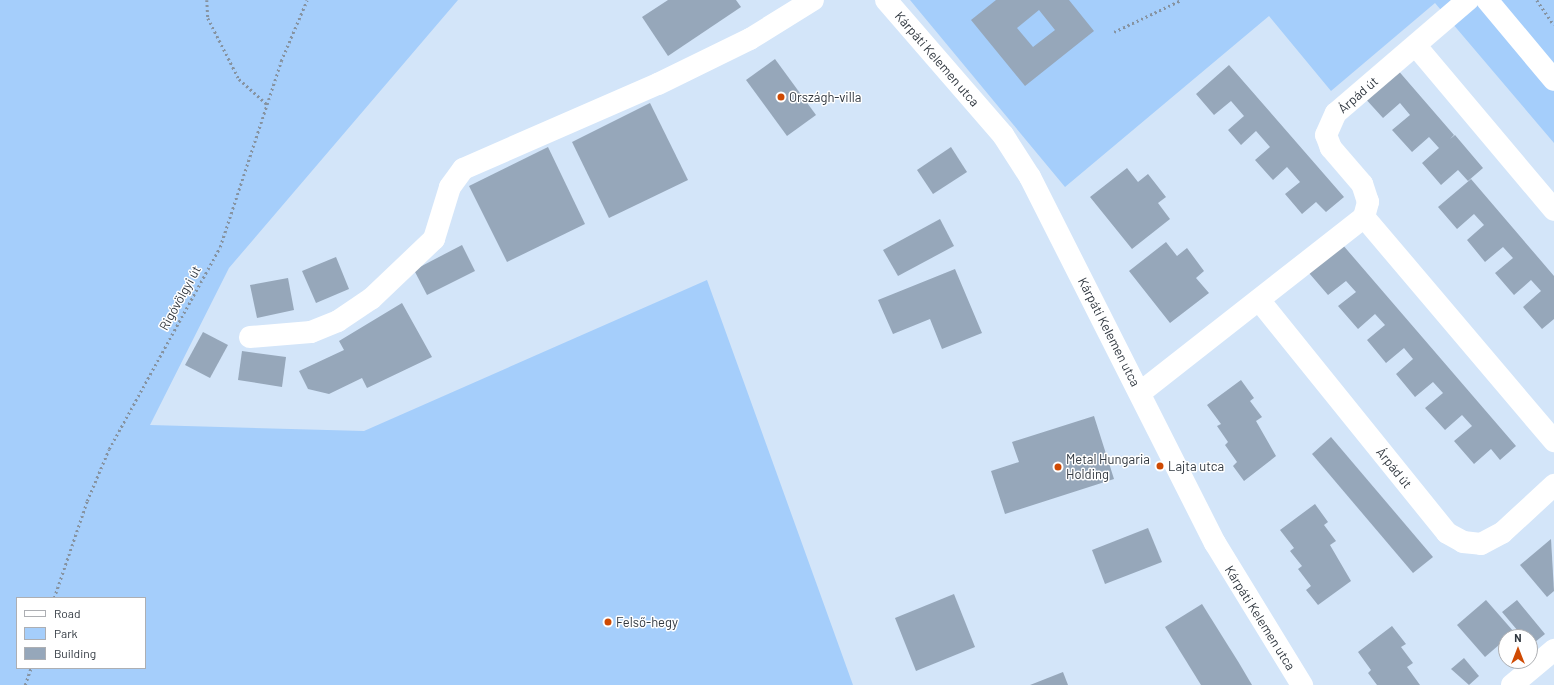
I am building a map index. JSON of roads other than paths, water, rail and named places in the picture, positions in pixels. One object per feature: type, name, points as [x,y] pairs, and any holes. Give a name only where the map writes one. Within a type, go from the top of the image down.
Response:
[{"type":"street","points":[[250,337],[311,332],[338,321],[371,300],[434,239],[450,187],[463,169],[658,84],[750,39],[813,0]]},
{"type":"street","name":"Kárpáti Kelemen utca","points":[[886,0],[1003,135],[1030,177],[1141,392],[1215,543],[1302,685]]},
{"type":"street","name":"Árpád út","points":[[1364,217],[1368,202],[1362,184],[1331,148],[1326,135],[1336,113],[1468,0]]},
{"type":"street","points":[[1487,0],[1554,80]]},
{"type":"street","points":[[1416,46],[1554,210]]},
{"type":"street","points":[[1141,392],[1364,217],[1554,441]]},
{"type":"street","name":"Árpád út","points":[[1259,300],[1447,533],[1463,542],[1481,544],[1502,533],[1554,485]]},
{"type":"street","points":[[1512,685],[1554,650]]},
{"type":"place","name":"Országh-villa","points":[[781,97]]},
{"type":"place","name":"Lajta utca","points":[[1160,466]]},
{"type":"place","name":"Metal Hungaria Holding","points":[[1058,467]]},
{"type":"place","name":"Felső-hegy","points":[[608,622]]}]
